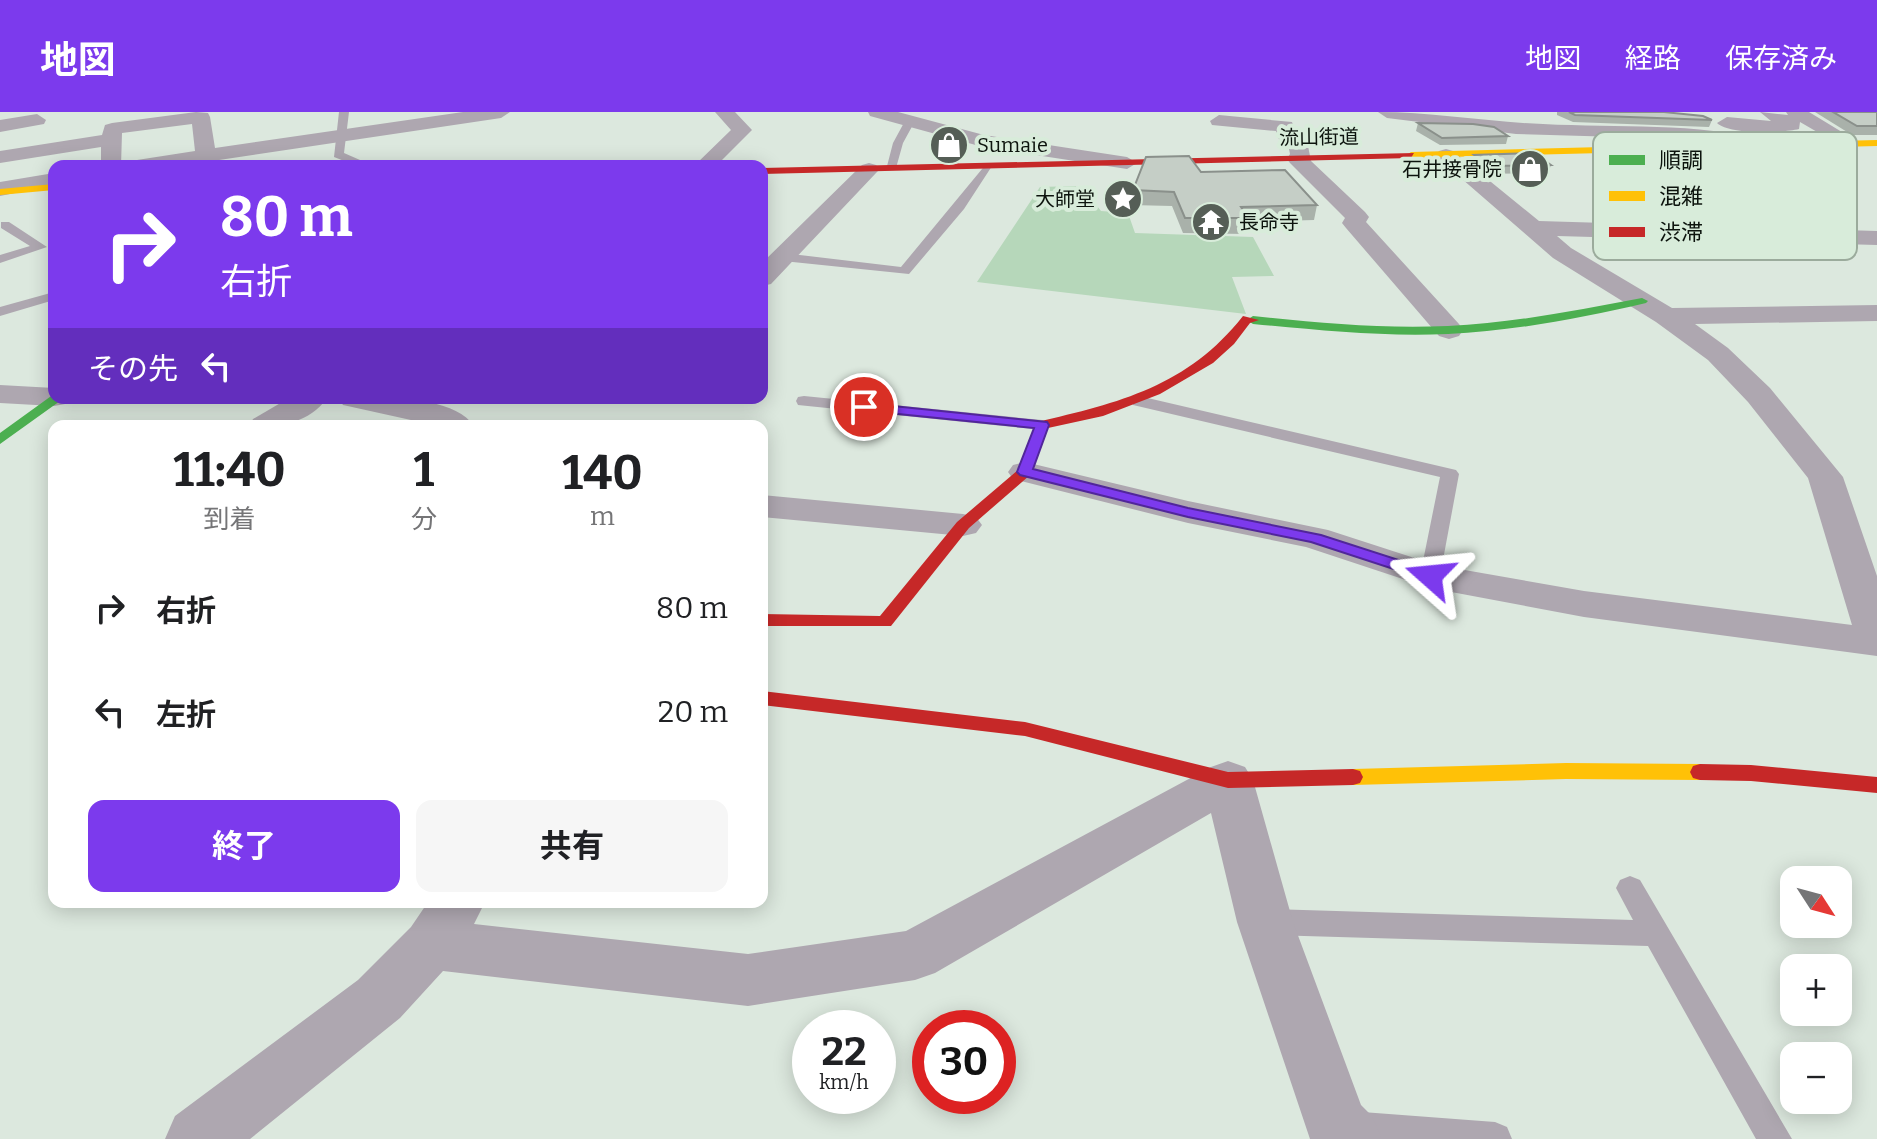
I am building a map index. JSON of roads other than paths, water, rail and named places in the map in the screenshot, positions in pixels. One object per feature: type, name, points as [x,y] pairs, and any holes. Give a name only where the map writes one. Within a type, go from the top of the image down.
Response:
[{"type":"street","points":[[710,160],[742,130],[724,112]]},
{"type":"street","points":[[877,112],[983,141],[1127,163]]},
{"type":"street","points":[[1387,112],[1484,126],[1651,132]]},
{"type":"street","points":[[1617,112],[1776,127],[1792,125],[1769,112]]},
{"type":"street","points":[[1795,112],[1830,132]]},
{"type":"street","points":[[178,160],[489,113]]},
{"type":"street","points":[[111,160],[112,129],[201,117],[206,156]]},
{"type":"street","points":[[1206,161],[1221,117],[1285,126],[1288,141],[1298,146],[1300,159],[1357,217],[1354,223],[1449,330]]},
{"type":"street","points":[[0,126],[37,120]]},
{"type":"street","points":[[0,157],[111,140]]},
{"type":"street","name":"流山街道","points":[[768,171],[1593,150]]},
{"type":"street","points":[[1025,472],[1188,512],[1315,538],[1430,576],[1584,604],[1877,640],[1825,477],[1739,374],[1718,354],[1654,309],[1562,253],[1446,155]]},
{"type":"street","points":[[768,272],[880,168]]},
{"type":"street","points":[[0,191],[48,180]]},
{"type":"street","points":[[0,191],[48,187]]},
{"type":"street","points":[[1531,228],[1593,230]]},
{"type":"street","points":[[1857,237],[1877,238]]},
{"type":"street","points":[[768,620],[885,622],[963,525],[1025,472],[1042,425],[1086,420],[1162,390],[1235,340],[1247,319],[1352,330],[1449,330],[1654,309],[1877,313]]},
{"type":"street","points":[[0,394],[48,397]]},
{"type":"street","points":[[0,440],[48,402]]},
{"type":"street","points":[[275,420],[301,404]]},
{"type":"street","points":[[393,404],[459,414]]},
{"type":"street","points":[[768,507],[963,525]]},
{"type":"street","points":[[768,699],[1025,729],[1228,780],[1612,772],[1751,773],[1877,785]]},
{"type":"street","points":[[1228,780],[1265,922],[1343,1133]]},
{"type":"street","points":[[198,1139],[379,999],[444,924],[748,980],[915,955],[1228,780]]},
{"type":"lane","points":[[344,112],[338,155],[347,160]]},
{"type":"lane","points":[[880,168],[910,121]]},
{"type":"lane","points":[[783,257],[904,271],[960,206],[987,166]]},
{"type":"lane","points":[[0,259],[41,247],[5,225]]},
{"type":"lane","points":[[0,312],[48,298]]},
{"type":"lane","points":[[804,401],[1042,425]]},
{"type":"lane","points":[[1139,401],[1450,474],[1430,576]]},
{"type":"lane","points":[[1630,888],[1775,1139]]},
{"type":"lane","points":[[1265,922],[1656,933]]},
{"type":"lane","points":[[1343,1133],[1495,1139]]},
{"type":"place","name":"Sumaie","points":[[949,145]]},
{"type":"place","name":"石井接骨院","points":[[1530,169]]},
{"type":"place","name":"大師堂","points":[[1123,199]]},
{"type":"place","name":"長命寺","points":[[1211,222]]}]
